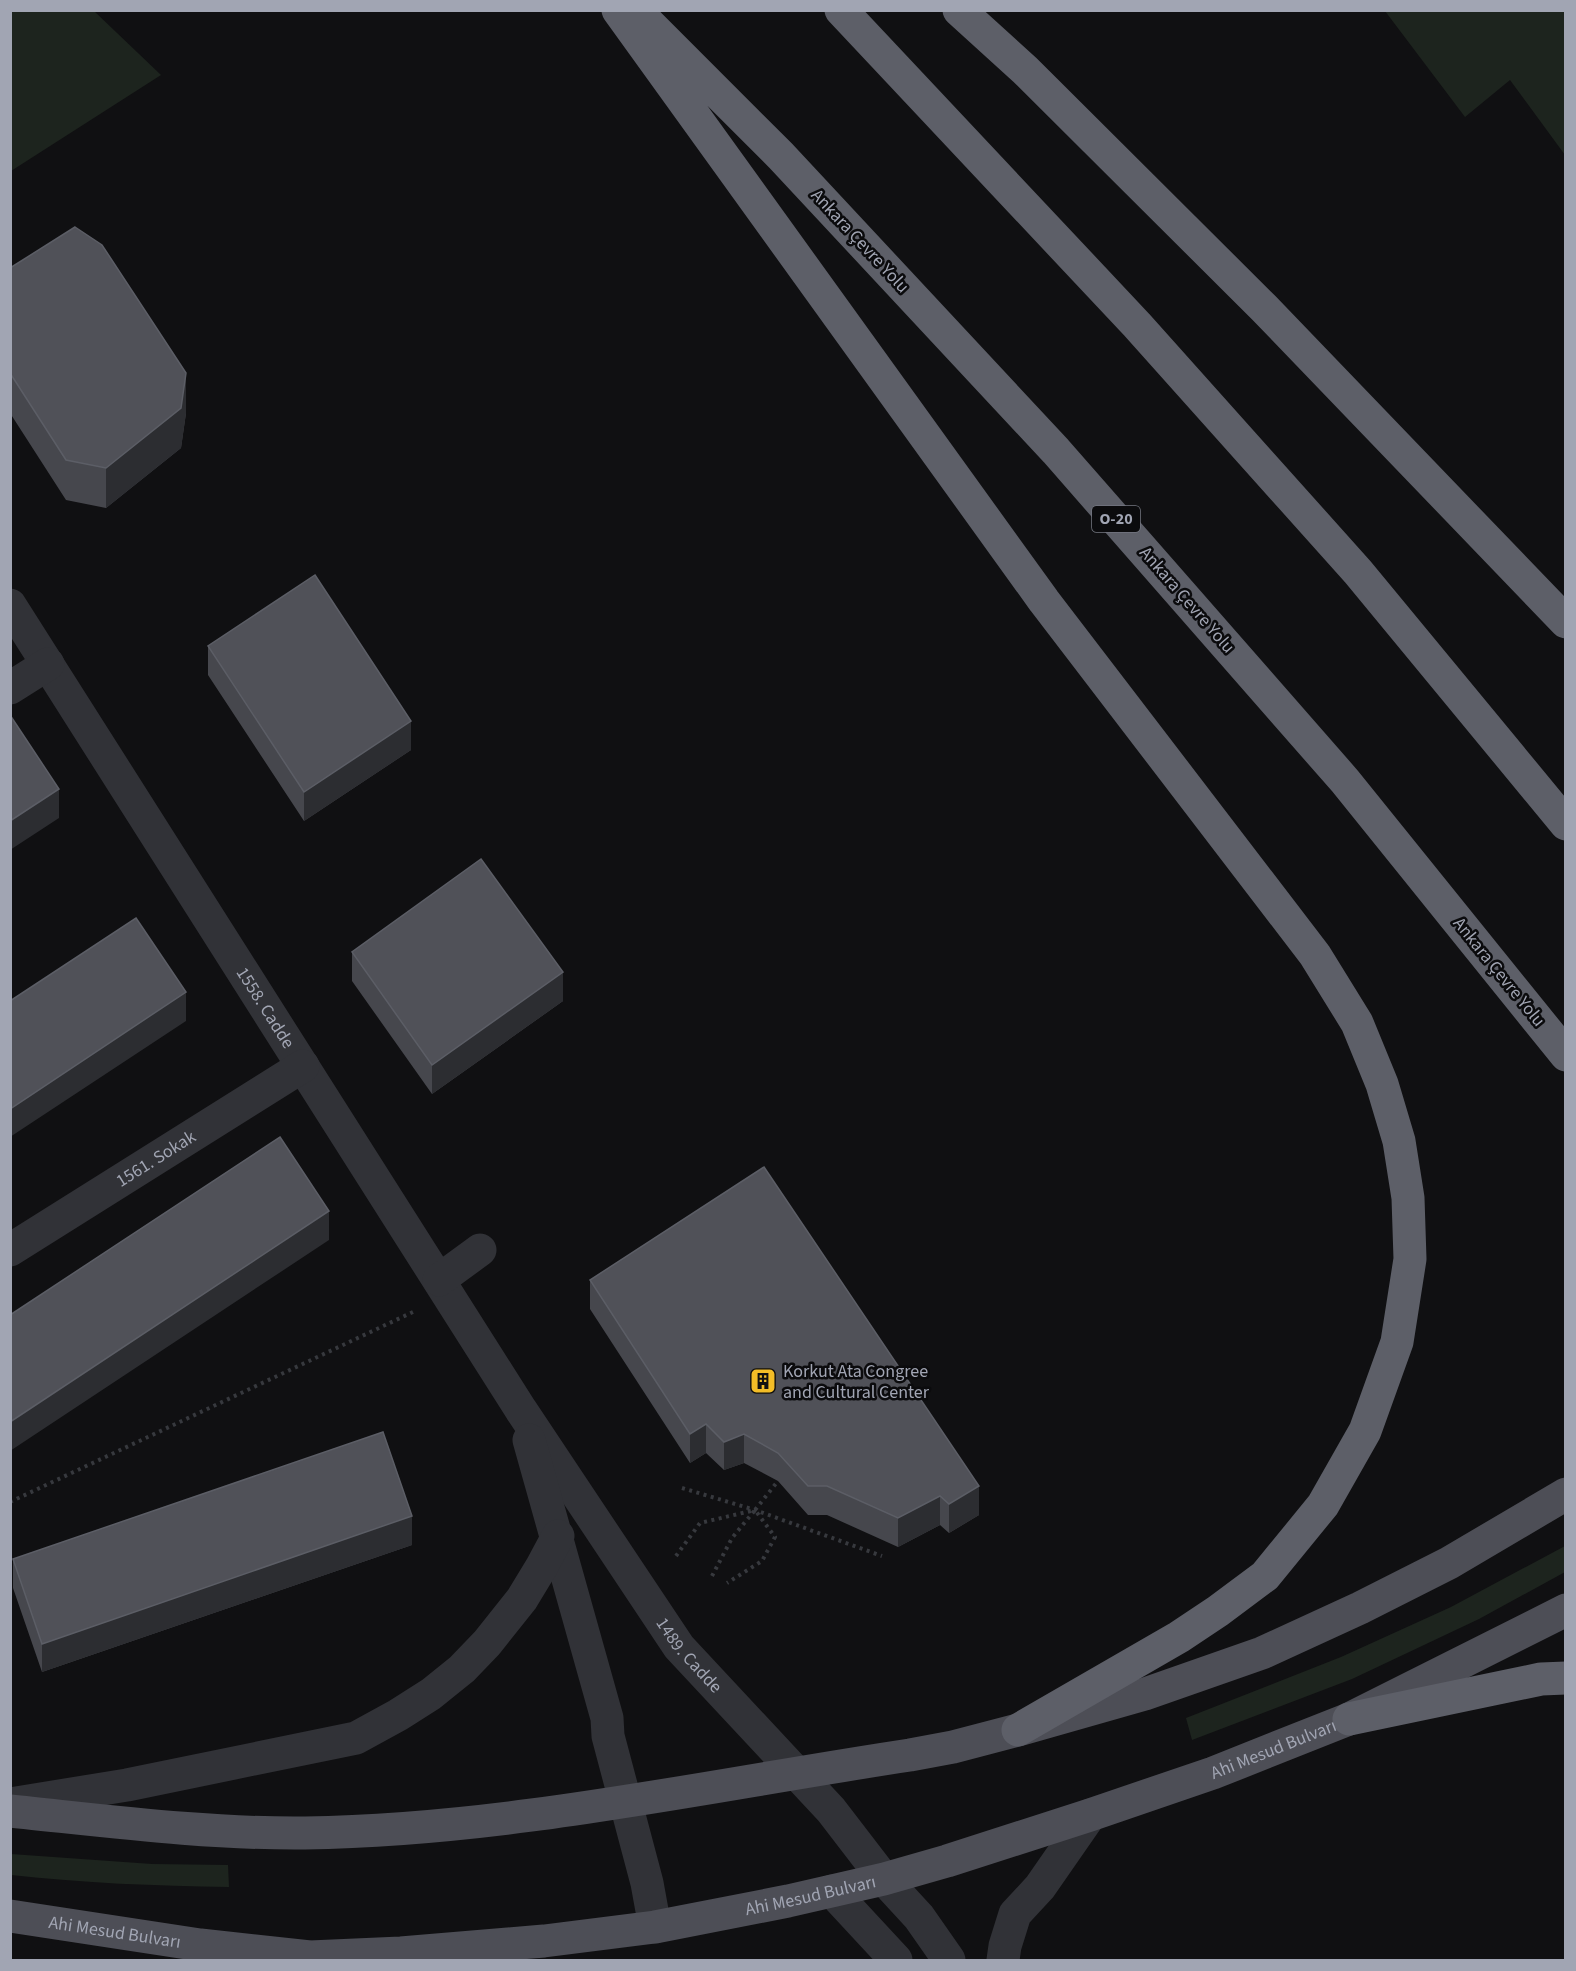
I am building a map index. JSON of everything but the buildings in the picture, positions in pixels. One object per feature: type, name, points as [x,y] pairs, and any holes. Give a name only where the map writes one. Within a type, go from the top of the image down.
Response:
[{"type":"highway","points":[[618,10],[1044,601],[1316,955],[1357,1023],[1382,1084],[1399,1141],[1408,1198],[1410,1259],[1398,1342],[1365,1431],[1323,1505],[1265,1575],[1218,1611],[1179,1637],[1018,1730]]},
{"type":"highway","name":"Ankara Çevre Yolu","points":[[635,10],[781,156],[1056,451],[1345,781],[1566,1055]]},
{"type":"highway","points":[[841,10],[1137,325],[1342,554],[1566,824]]},
{"type":"highway","points":[[958,10],[1025,70],[1264,308],[1566,622]]},
{"type":"highway","points":[[1349,1719],[1540,1679],[1566,1678]]},
{"type":"main road","points":[[10,1811],[146,1825],[234,1831],[305,1833],[376,1830],[521,1817],[910,1755],[1018,1730],[1145,1694],[1262,1653],[1360,1608],[1449,1563],[1566,1494]]},
{"type":"main road","name":"Ahi Mesud Bulvarı","points":[[10,1916],[200,1946],[309,1959],[544,1941],[655,1927],[884,1879],[1090,1815],[1213,1773],[1349,1719],[1566,1610]]},
{"type":"street","name":"1558. Cadde","points":[[10,605],[520,1410]]},
{"type":"street","points":[[10,688],[48,664]]},
{"type":"street","name":"1561. Sokak","points":[[10,1250],[303,1066]]},
{"type":"street","points":[[443,1288],[480,1250]]},
{"type":"street","points":[[520,1410],[558,1536],[607,1718],[608,1736],[647,1883],[655,1927]]},
{"type":"street","name":"1489. Cadde","points":[[520,1410],[678,1647],[831,1810],[884,1879],[919,1917],[949,1960]]},
{"type":"street","points":[[10,1804],[127,1785],[356,1738],[431,1694],[462,1669],[494,1635],[522,1599],[558,1536]]},
{"type":"street","points":[[1004,1960],[1005,1946],[1015,1914],[1040,1887],[1090,1815]]},
{"type":"street","points":[[832,1891],[896,1960]]},
{"type":"path","points":[[10,1502],[443,1288]]},
{"type":"path","points":[[712,1576],[732,1538],[778,1482]]},
{"type":"path","points":[[682,1488],[755,1510],[882,1556]]},
{"type":"path","points":[[676,1556],[700,1523],[755,1510]]},
{"type":"path","points":[[727,1583],[762,1561],[775,1537],[755,1510]]},
{"type":"shaded area","points":[[11,10],[94,11],[161,75],[11,171]]},
{"type":"shaded area","points":[[1385,11],[1565,11],[1565,155],[1510,80],[1465,117]]},
{"type":"shaded area","points":[[1565,1546],[1565,1572],[1479,1619],[1352,1679],[1192,1740],[1186,1718],[1341,1657],[1451,1607]]},
{"type":"shaded area","points":[[11,1854],[152,1864],[228,1865],[229,1887],[120,1884],[11,1875]]},
{"type":"place","name":"Korkut Ata Congree and Cultural Center","points":[[763,1381]]}]
